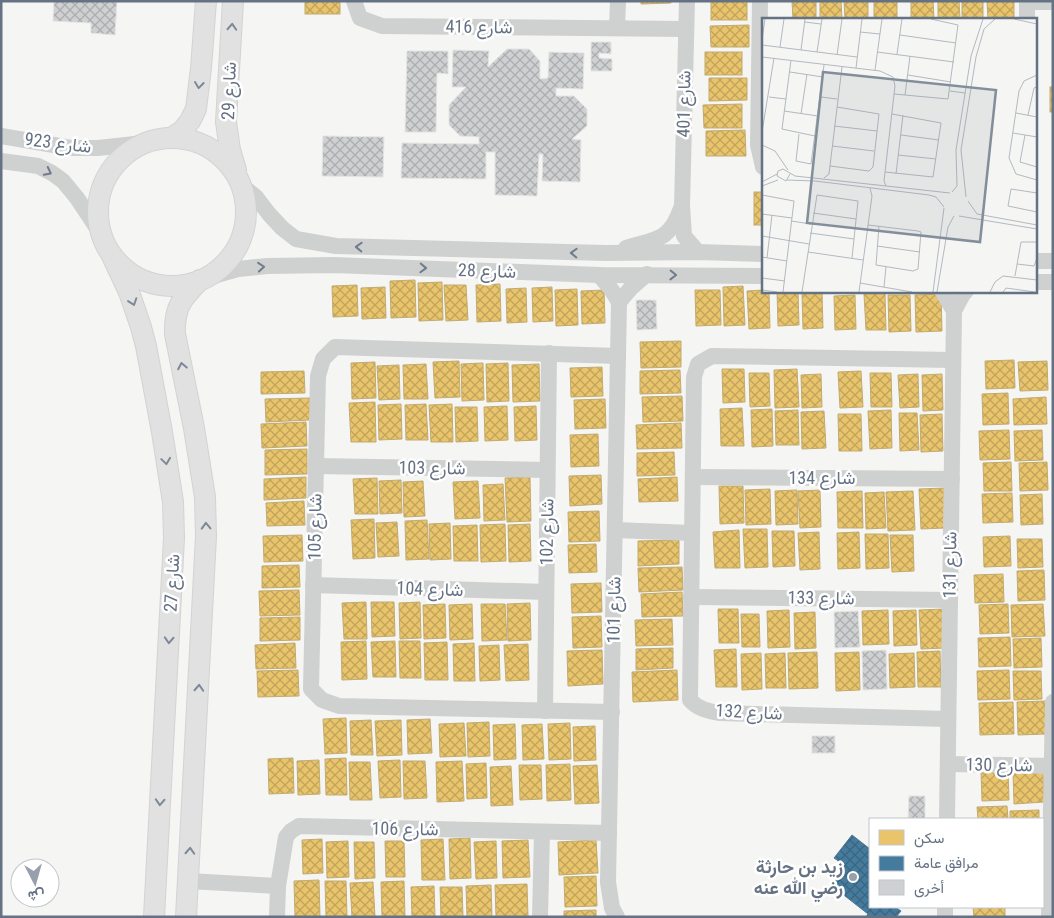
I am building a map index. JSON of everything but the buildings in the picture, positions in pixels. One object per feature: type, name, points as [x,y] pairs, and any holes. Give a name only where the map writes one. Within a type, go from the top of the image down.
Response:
[{"type":"main road","name":"شارع 29","points":[[172,138],[182,131],[196,109],[206,1]]},
{"type":"main road","name":"شارع 29","points":[[233,1],[226,122],[230,150],[240,182]]},
{"type":"main road","points":[[172,138],[199,142],[221,156],[240,182],[246,204],[244,231],[231,256],[206,278],[187,284],[159,285],[134,276],[113,258],[102,234],[98,206],[105,180],[122,158],[144,143],[172,138]]},
{"type":"main road","name":"شارع 27","points":[[113,258],[129,292],[142,327],[162,432],[172,502],[174,538],[154,917]]},
{"type":"main road","name":"شارع 27","points":[[186,917],[206,536],[205,497],[194,428],[175,334],[174,319],[181,302],[188,292],[206,278]]},
{"type":"street","name":"شارع 416","points":[[354,1],[360,18],[382,26],[686,29]]},
{"type":"street","points":[[617,28],[618,1]]},
{"type":"street","name":"شارع 401","points":[[687,1],[682,206],[684,236],[698,252]]},
{"type":"street","points":[[760,1],[761,58],[758,145],[762,163]]},
{"type":"street","points":[[1026,18],[1027,1],[1053,2]]},
{"type":"street","name":"شارع 923","points":[[1,136],[71,148],[98,148],[144,143]]},
{"type":"street","name":"شارع 923","points":[[1,161],[38,166],[64,181],[102,234]]},
{"type":"street","name":"شارع 28","points":[[240,182],[256,197],[282,228],[296,239],[336,246],[606,254],[698,252],[762,254]]},
{"type":"street","name":"شارع 401","points":[[606,254],[660,238],[670,231],[676,222],[682,206]]},
{"type":"street","points":[[1036,261],[1053,261]]},
{"type":"street","name":"شارع 28","points":[[206,278],[238,269],[267,266],[334,265],[599,274],[762,276]]},
{"type":"street","points":[[599,274],[619,302],[646,274]]},
{"type":"street","points":[[1036,282],[1053,282]]},
{"type":"street","points":[[943,292],[954,311]]},
{"type":"street","name":"شارع 131","points":[[947,818],[954,311],[965,292]]},
{"type":"street","name":"شارع 101","points":[[617,917],[612,908],[608,882],[619,302]]},
{"type":"street","name":"شارع 105","points":[[612,712],[339,706],[322,700],[311,689],[318,376],[323,359],[334,347],[618,356]]},
{"type":"street","name":"شارع 102","points":[[545,711],[549,354]]},
{"type":"street","name":"شارع 132","points":[[948,719],[720,713],[702,709],[690,700],[694,377],[698,364],[712,356],[953,360]]},
{"type":"street","name":"شارع 103","points":[[316,466],[548,470]]},
{"type":"street","name":"شارع 134","points":[[693,477],[952,479]]},
{"type":"street","points":[[615,530],[692,533]]},
{"type":"street","name":"شارع 104","points":[[313,585],[546,592]]},
{"type":"street","name":"شارع 133","points":[[692,597],[950,600]]},
{"type":"street","name":"شارع 130","points":[[1049,917],[1051,891],[1053,702]]},
{"type":"street","name":"شارع 130","points":[[948,764],[1051,766]]},
{"type":"street","name":"شارع 106","points":[[277,917],[278,886],[286,837],[299,826],[609,833]]},
{"type":"street","points":[[540,917],[542,832]]},
{"type":"street","points":[[188,881],[278,886]]},
{"type":"place","name":"زيد بن حارثة رضي الله عنه","points":[[853,877]]}]
